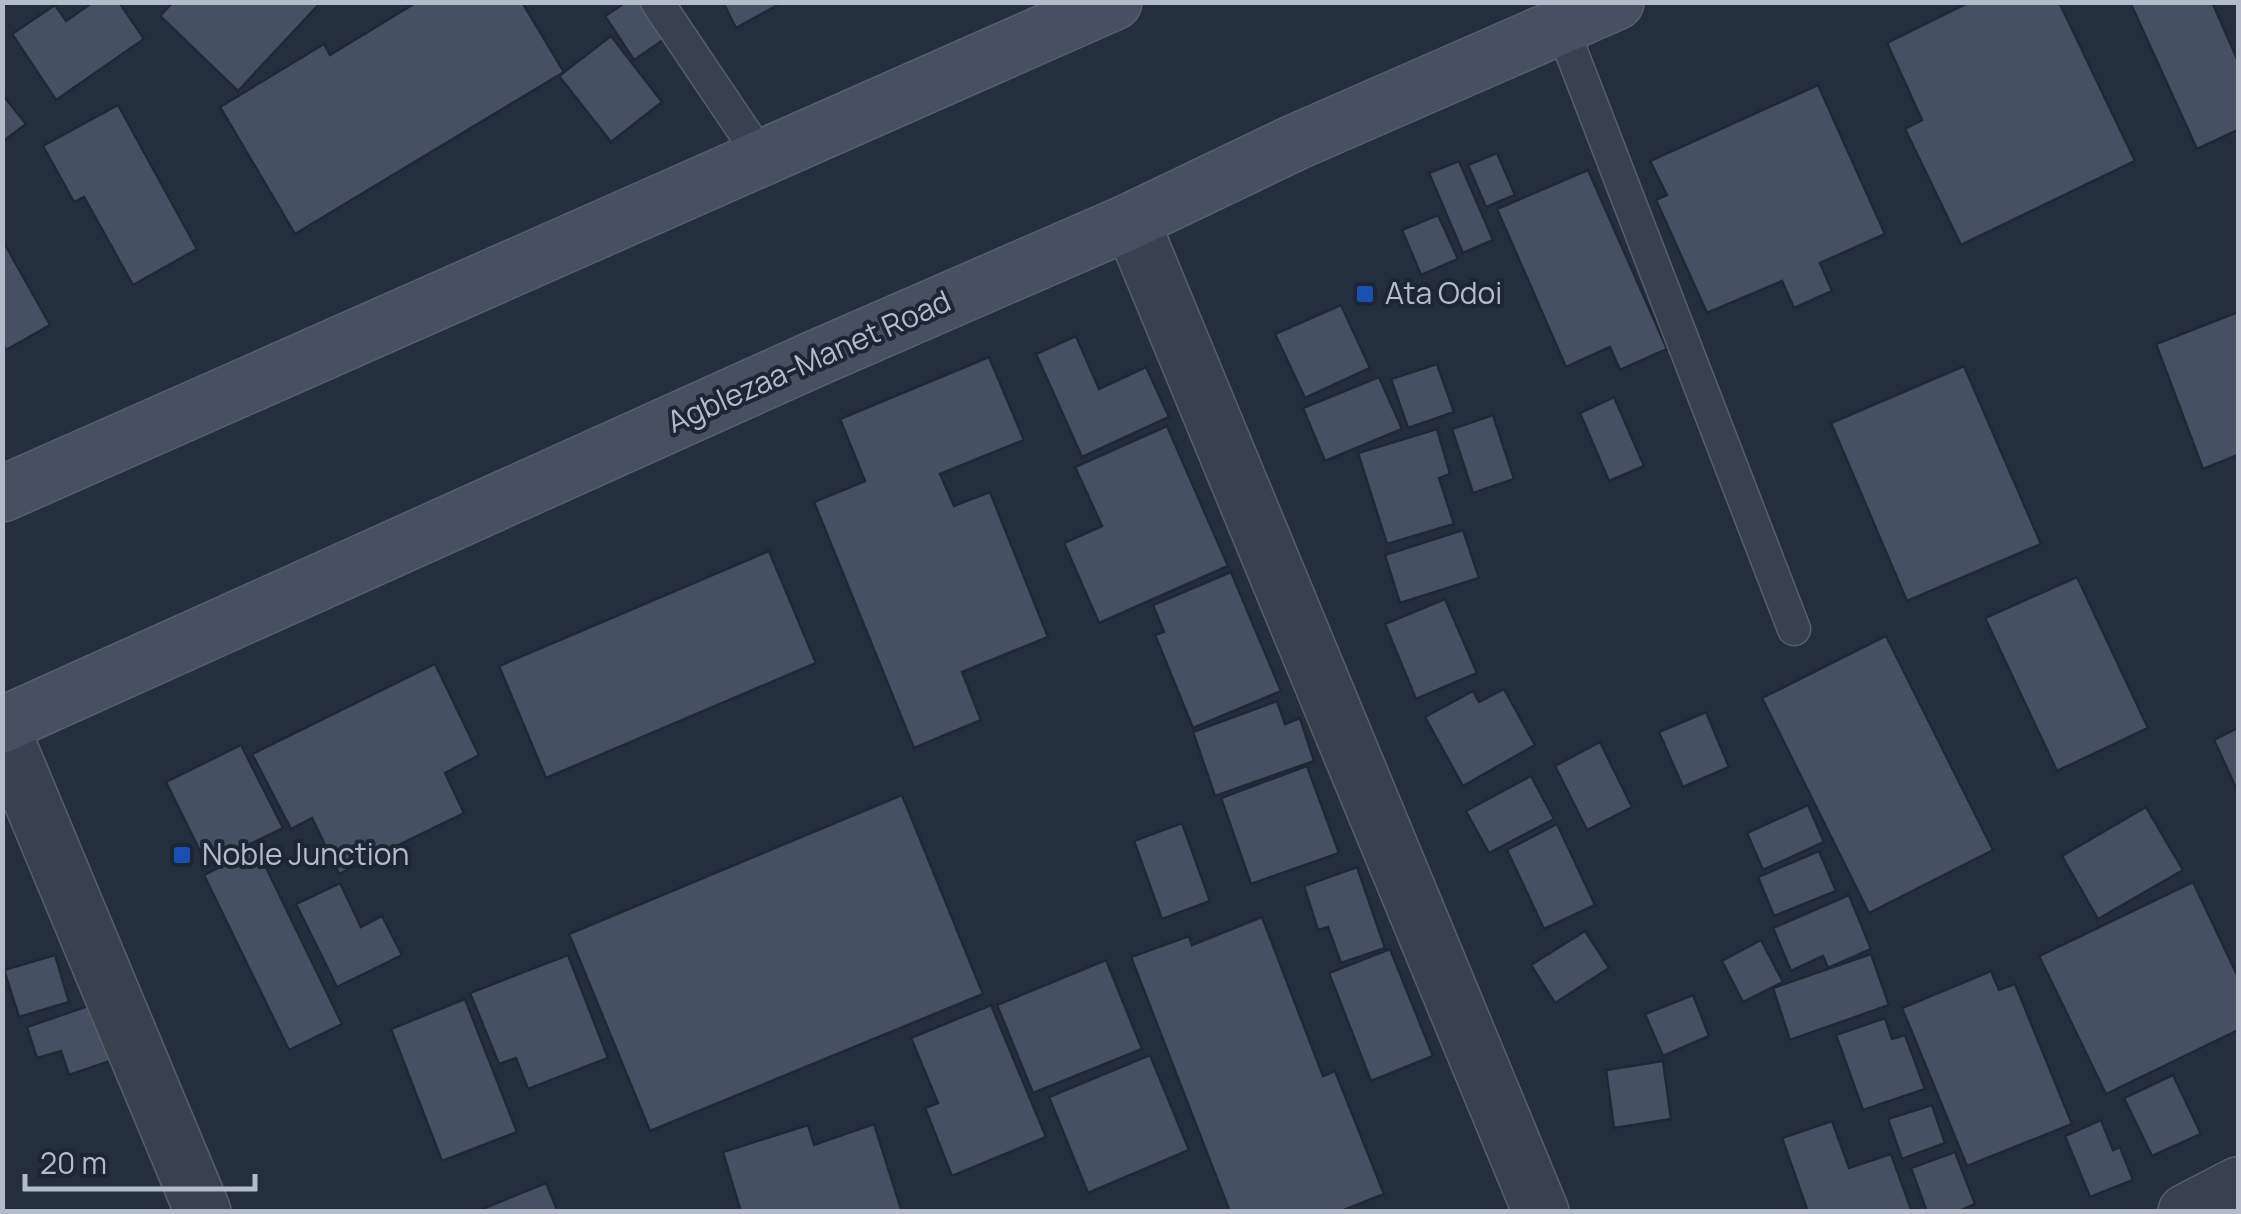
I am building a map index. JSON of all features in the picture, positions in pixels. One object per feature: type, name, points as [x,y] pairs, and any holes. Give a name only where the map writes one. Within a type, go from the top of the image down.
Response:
[{"type":"main road","name":"Agblezaa-Manet Road","points":[[2,728],[775,376],[1131,221],[1296,142],[1616,2]]},
{"type":"main road","points":[[2,494],[762,158],[1094,6]]},
{"type":"street","points":[[1131,221],[1541,1212]]},
{"type":"street","points":[[2,728],[203,1212]]},
{"type":"street","points":[[2186,1212],[2238,1185]]},
{"type":"lane","points":[[657,2],[762,158]]},
{"type":"lane","points":[[1561,25],[1794,629]]},
{"type":"building","points":[[93,2],[119,2],[144,39],[56,100],[12,34],[55,5],[66,21]]},
{"type":"building","points":[[173,2],[321,2],[238,91],[160,16]]},
{"type":"building","points":[[417,2],[522,2],[564,72],[295,234],[220,107],[324,44],[330,55]]},
{"type":"building","points":[[626,2],[642,2],[666,38],[634,60],[605,16]]},
{"type":"building","points":[[723,2],[783,2],[736,28]]},
{"type":"building","points":[[1970,2],[2059,2],[2135,161],[1961,245],[1905,129],[1922,120],[1887,43]]},
{"type":"building","points":[[2130,2],[2212,2],[2238,61],[2238,130],[2197,149]]},
{"type":"building","points":[[611,36],[662,102],[611,142],[559,76]]},
{"type":"building","points":[[1818,85],[1885,234],[1820,263],[1832,291],[1794,308],[1782,281],[1707,313],[1656,200],[1667,195],[1650,161]]},
{"type":"building","points":[[2,94],[26,124],[2,142]]},
{"type":"building","points":[[118,105],[197,249],[133,285],[84,197],[74,202],[43,146]]},
{"type":"building","points":[[1497,153],[1515,195],[1486,207],[1468,165]]},
{"type":"building","points":[[1459,161],[1493,240],[1463,253],[1429,173]]},
{"type":"building","points":[[1588,170],[1667,349],[1620,370],[1610,347],[1566,367],[1497,209]]},
{"type":"building","points":[[1438,215],[1458,259],[1421,275],[1402,230]]},
{"type":"building","points":[[2,239],[50,325],[6,350],[2,344]]},
{"type":"building","points":[[1341,305],[1370,368],[1305,398],[1275,334]]},
{"type":"building","points":[[2238,312],[2238,455],[2203,469],[2156,344]]},
{"type":"building","points":[[1076,336],[1099,389],[1146,367],[1169,417],[1082,457],[1036,354]]},
{"type":"building","points":[[989,357],[1024,440],[940,474],[954,506],[990,492],[1048,637],[962,672],[981,720],[914,748],[814,502],[865,481],[840,419]]},
{"type":"building","points":[[1437,364],[1454,412],[1408,428],[1391,379]]},
{"type":"building","points":[[1964,366],[2041,544],[1907,601],[1831,423]]},
{"type":"building","points":[[1379,377],[1402,429],[1325,461],[1303,408]]},
{"type":"building","points":[[1614,397],[1644,466],[1609,481],[1580,413]]},
{"type":"building","points":[[1493,415],[1514,479],[1473,493],[1452,429]]},
{"type":"building","points":[[1167,426],[1228,566],[1099,623],[1064,543],[1102,526],[1075,467]]},
{"type":"building","points":[[1437,429],[1450,474],[1439,478],[1454,524],[1387,544],[1358,453]]},
{"type":"building","points":[[1463,530],[1479,578],[1400,603],[1385,555]]},
{"type":"building","points":[[769,551],[816,663],[546,778],[499,666]]},
{"type":"building","points":[[1231,572],[1281,691],[1193,728],[1155,635],[1164,632],[1153,605]]},
{"type":"building","points":[[2077,577],[2148,728],[2057,771],[1985,618]]},
{"type":"building","points":[[1445,599],[1477,673],[1416,699],[1385,624]]},
{"type":"building","points":[[1886,636],[1993,850],[1869,913],[1762,698]]},
{"type":"building","points":[[435,664],[479,755],[445,773],[464,813],[339,874],[312,818],[291,829],[252,754]]},
{"type":"building","points":[[1504,689],[1535,745],[1463,786],[1425,717],[1473,691],[1479,702]]},
{"type":"building","points":[[1277,701],[1285,724],[1300,718],[1314,761],[1215,796],[1193,732]]},
{"type":"building","points":[[1706,712],[1729,767],[1683,787],[1659,732]]},
{"type":"building","points":[[2238,728],[2238,792],[2214,740]]},
{"type":"building","points":[[1600,742],[1632,807],[1587,830],[1555,766]]},
{"type":"building","points":[[241,745],[283,828],[207,865],[166,782]]},
{"type":"building","points":[[1307,766],[1339,853],[1251,884],[1221,798]]},
{"type":"building","points":[[1531,776],[1554,819],[1489,853],[1466,811]]},
{"type":"building","points":[[902,795],[983,994],[650,1131],[569,934]]},
{"type":"building","points":[[1808,805],[1824,842],[1763,870],[1747,833]]},
{"type":"building","points":[[2146,807],[2183,870],[2098,919],[2062,856]]},
{"type":"building","points":[[1182,823],[1210,901],[1162,919],[1134,841]]},
{"type":"building","points":[[1557,824],[1595,905],[1544,929],[1507,850]]},
{"type":"building","points":[[257,849],[342,1024],[289,1050],[204,875]]},
{"type":"building","points":[[1819,851],[1836,891],[1774,916],[1758,877]]},
{"type":"building","points":[[1357,867],[1385,948],[1341,963],[1328,927],[1318,930],[1304,886]]},
{"type":"building","points":[[2193,882],[2238,977],[2238,1030],[2106,1094],[2039,956]]},
{"type":"building","points":[[340,883],[361,927],[382,916],[402,955],[337,987],[296,904]]},
{"type":"building","points":[[1849,895],[1871,949],[1828,968],[1823,956],[1791,971],[1773,928]]},
{"type":"building","points":[[1262,917],[1323,1076],[1335,1071],[1384,1194],[1339,1212],[1230,1212],[1131,957],[1189,936],[1192,945]]},
{"type":"building","points":[[1585,931],[1609,968],[1555,1003],[1531,965]]},
{"type":"building","points":[[1761,940],[1783,982],[1743,1002],[1722,961]]},
{"type":"building","points":[[1390,949],[1433,1056],[1371,1081],[1329,973]]},
{"type":"building","points":[[1871,954],[1889,1005],[1790,1040],[1773,988]]},
{"type":"building","points":[[55,955],[69,1002],[19,1017],[4,970]]},
{"type":"building","points":[[568,955],[608,1058],[528,1089],[516,1058],[499,1064],[470,993]]},
{"type":"building","points":[[1106,960],[1142,1049],[1033,1093],[997,1005]]},
{"type":"building","points":[[1991,971],[1999,990],[2015,984],[2072,1124],[1967,1166],[1902,1008]]},
{"type":"building","points":[[1693,995],[1709,1036],[1663,1056],[1645,1014]]},
{"type":"building","points":[[465,999],[517,1132],[442,1161],[391,1029]]},
{"type":"building","points":[[91,1005],[110,1061],[69,1075],[61,1051],[37,1058],[27,1027]]},
{"type":"building","points":[[991,1005],[1046,1137],[952,1176],[925,1108],[938,1103],[911,1038]]},
{"type":"building","points":[[1885,1018],[1892,1039],[1905,1035],[1925,1089],[1863,1110],[1836,1035]]},
{"type":"building","points":[[1150,1055],[1189,1150],[1088,1193],[1049,1097]]},
{"type":"building","points":[[1663,1061],[1671,1119],[1614,1128],[1606,1070]]},
{"type":"building","points":[[2173,1075],[2201,1134],[2152,1156],[2124,1098]]},
{"type":"building","points":[[1932,1105],[1945,1143],[1902,1159],[1888,1119]]},
{"type":"building","points":[[2101,1120],[2113,1150],[2120,1147],[2133,1180],[2090,1197],[2065,1136]]},
{"type":"building","points":[[1832,1121],[1849,1168],[1891,1154],[1912,1212],[1808,1212],[1782,1138]]},
{"type":"building","points":[[874,1124],[902,1212],[741,1212],[723,1152],[808,1125],[814,1145]]},
{"type":"building","points":[[1955,1152],[1975,1204],[1957,1212],[1927,1212],[1911,1168]]},
{"type":"building","points":[[546,1183],[558,1212],[475,1212]]},
{"type":"place","name":"Ata Odoi","points":[[1365,294]]},
{"type":"place","name":"Noble Junction","points":[[182,855]]}]
